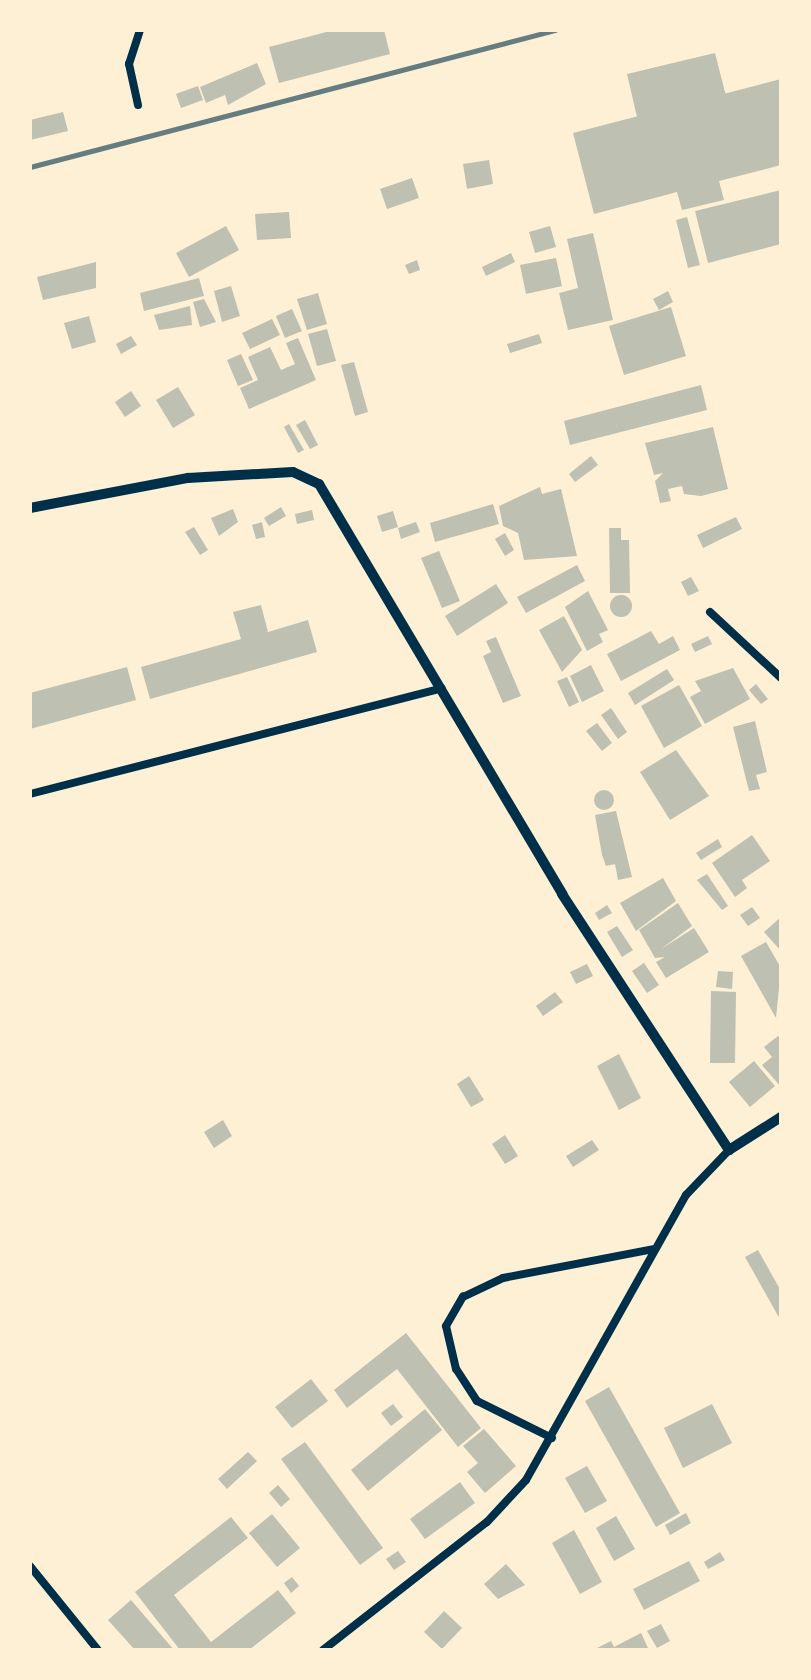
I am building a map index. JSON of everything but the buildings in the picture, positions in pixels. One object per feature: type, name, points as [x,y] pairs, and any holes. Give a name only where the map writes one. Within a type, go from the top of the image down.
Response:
[{"type":"street","points":[[138,105],[129,64],[140,30]]},
{"type":"street","points":[[30,508],[188,478],[311,477],[442,688],[562,894],[729,1150]]},
{"type":"street","points":[[710,612],[781,678]]},
{"type":"street","points":[[30,794],[442,688]]},
{"type":"street","points":[[323,1650],[487,1522],[552,1438],[653,1249],[686,1195],[729,1150],[781,1117]]},
{"type":"street","points":[[552,1438],[477,1401],[456,1369],[446,1326],[463,1297],[503,1278],[653,1249]]},
{"type":"street","points":[[30,1566],[98,1650]]},
{"type":"railway","points":[[30,167],[555,30]]}]
